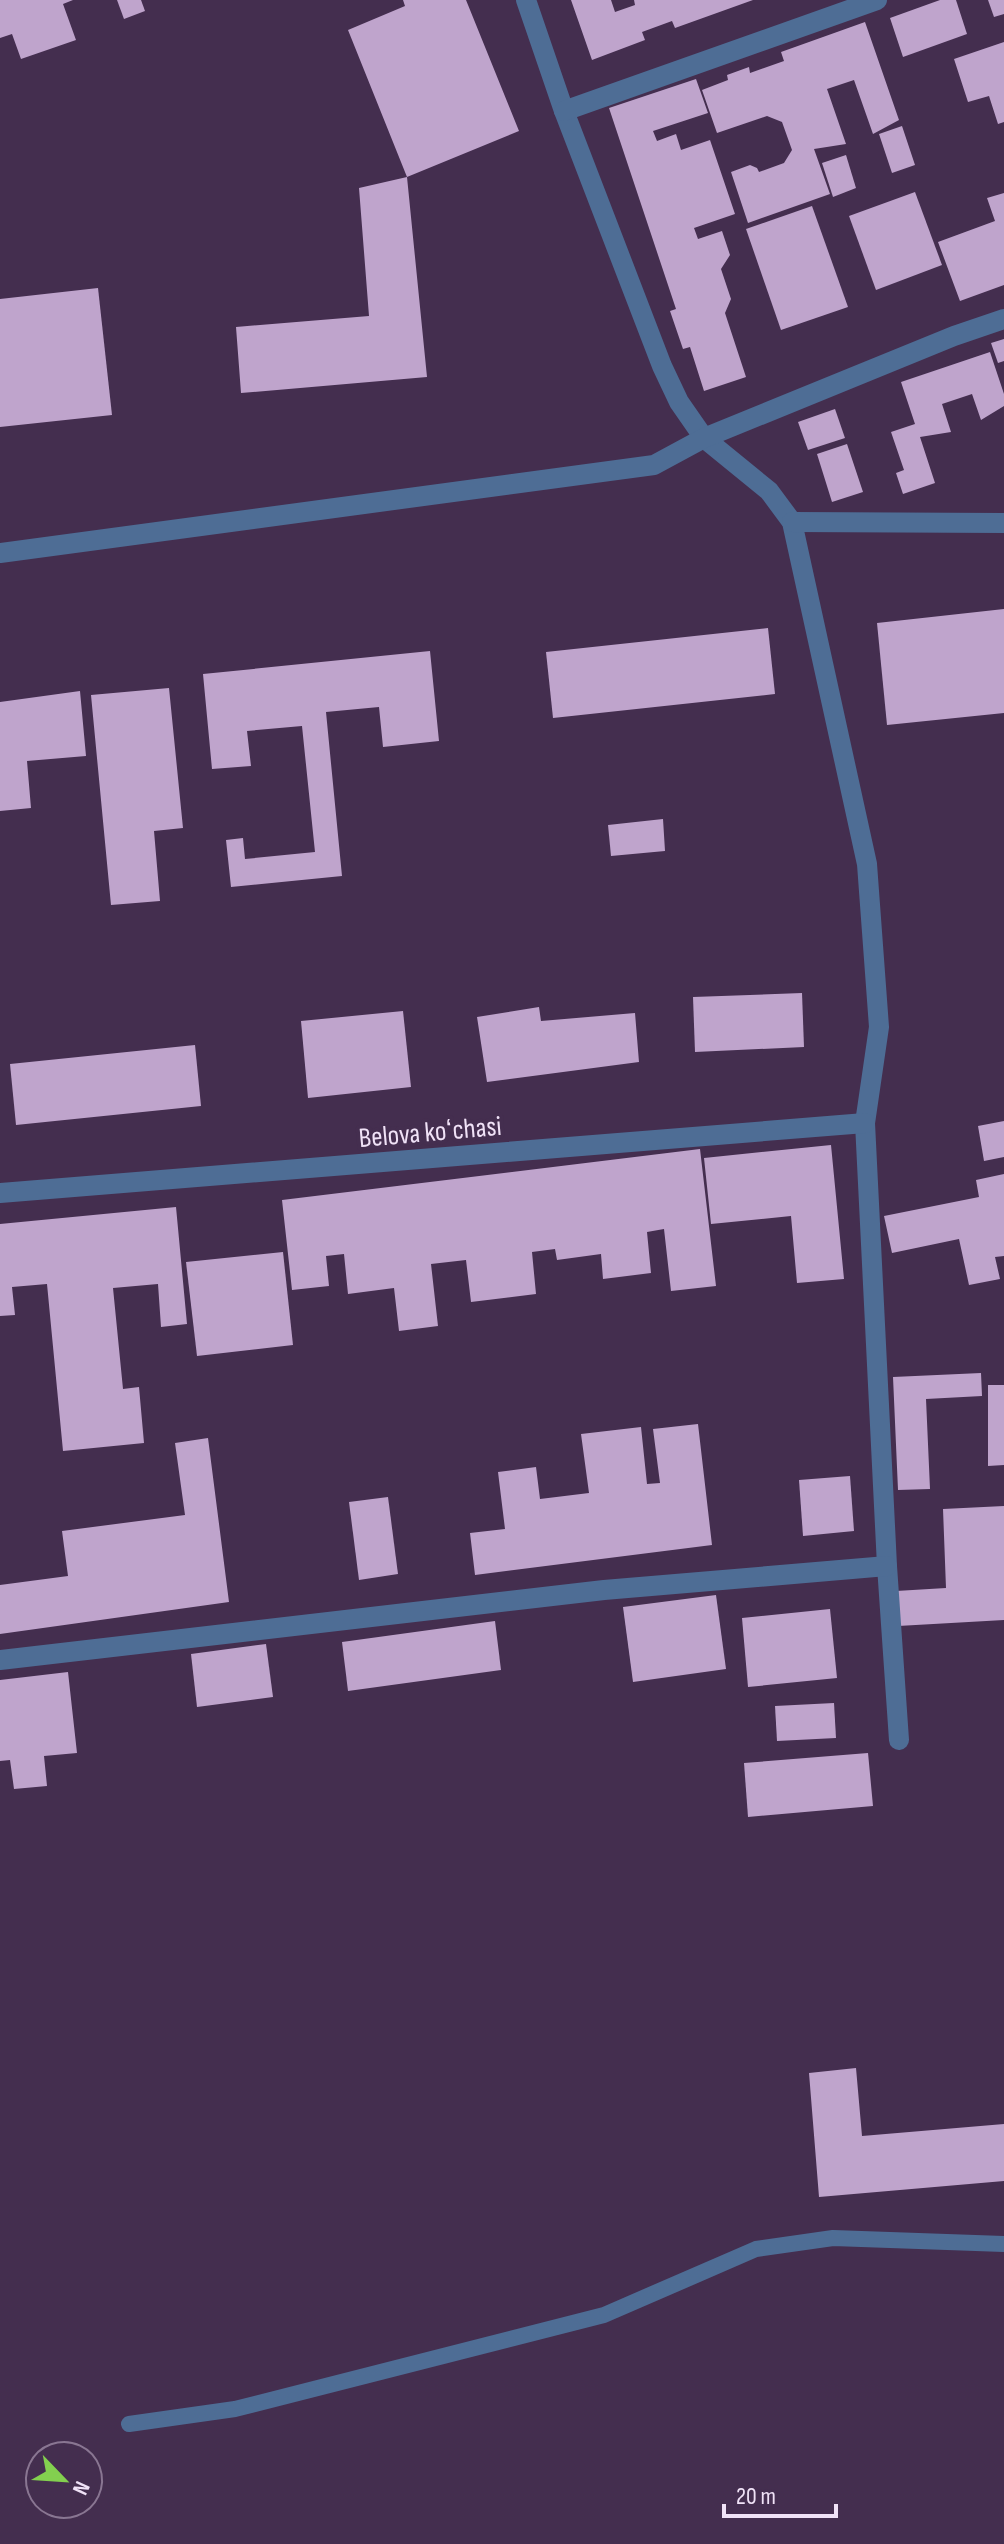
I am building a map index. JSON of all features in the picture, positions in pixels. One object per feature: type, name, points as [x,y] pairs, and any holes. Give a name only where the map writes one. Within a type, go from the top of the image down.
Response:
[{"type":"street","points":[[526,0],[564,111],[662,366],[679,402],[704,438],[769,491],[792,522],[867,864],[879,1027],[865,1123],[887,1566],[899,1740]]},
{"type":"street","points":[[564,111],[877,0]]},
{"type":"street","points":[[0,553],[654,465],[704,438],[954,336],[1004,319]]},
{"type":"street","points":[[792,522],[1004,523]]},
{"type":"street","name":"Belova koʻchasi","points":[[0,1193],[865,1123]]},
{"type":"street","points":[[0,1660],[604,1590],[887,1566]]},
{"type":"lane","points":[[129,2424],[235,2409],[604,2315],[756,2249],[833,2238],[1004,2244]]},
{"type":"building","points":[[0,0],[73,0],[63,4],[76,40],[21,59],[12,34],[0,38]]},
{"type":"building","points":[[117,0],[141,0],[145,11],[124,19]]},
{"type":"building","points":[[403,0],[466,0],[519,131],[407,177],[348,30],[405,6]]},
{"type":"building","points":[[571,0],[611,0],[615,12],[635,5],[634,0],[753,0],[675,28],[672,21],[642,32],[645,40],[592,60]]},
{"type":"building","points":[[940,0],[956,0],[967,34],[903,57],[890,18]]},
{"type":"building","points":[[988,0],[1004,0],[1004,14],[994,17]]},
{"type":"building","points":[[865,22],[899,120],[873,134],[854,80],[827,89],[846,144],[814,149],[830,194],[748,223],[731,172],[750,165],[759,172],[784,163],[792,150],[782,122],[767,116],[717,133],[702,90],[728,80],[727,75],[749,67],[750,73],[784,61],[781,52]]},
{"type":"building","points":[[1004,42],[1004,122],[998,124],[989,96],[968,102],[954,59]]},
{"type":"building","points":[[696,79],[708,113],[653,131],[657,141],[676,134],[681,150],[710,140],[735,214],[694,228],[698,239],[722,231],[730,255],[721,269],[731,299],[725,313],[746,377],[704,391],[690,347],[683,349],[670,311],[676,309],[609,108]]},
{"type":"building","points":[[902,126],[915,165],[892,173],[879,134]]},
{"type":"building","points":[[846,155],[856,188],[833,197],[822,163]]},
{"type":"building","points":[[407,177],[427,377],[241,393],[236,327],[369,316],[359,188]]},
{"type":"building","points":[[915,192],[942,265],[876,290],[849,216]]},
{"type":"building","points":[[1004,193],[1004,285],[960,301],[938,242],[995,221],[987,198]]},
{"type":"building","points":[[812,206],[848,307],[781,330],[746,229]]},
{"type":"building","points":[[98,288],[112,415],[0,427],[0,299]]},
{"type":"building","points":[[1004,339],[1004,361],[998,363],[991,343]]},
{"type":"building","points":[[990,352],[1004,394],[1004,406],[981,420],[972,394],[942,404],[951,432],[920,437],[935,483],[903,494],[896,473],[904,470],[891,432],[915,424],[901,382]]},
{"type":"building","points":[[835,409],[845,438],[808,450],[798,422]]},
{"type":"building","points":[[847,444],[863,492],[832,502],[817,454]]},
{"type":"building","points":[[1004,609],[1004,713],[887,725],[877,623]]},
{"type":"building","points":[[768,628],[775,694],[553,718],[546,652]]},
{"type":"building","points":[[430,651],[439,741],[383,747],[379,707],[326,712],[342,876],[231,887],[226,840],[243,838],[245,859],[315,852],[302,726],[247,731],[251,766],[212,769],[203,674]]},
{"type":"building","points":[[169,688],[183,828],[154,831],[160,901],[111,905],[91,695]]},
{"type":"building","points":[[80,691],[86,756],[27,761],[31,808],[0,811],[0,702]]},
{"type":"building","points":[[663,819],[665,851],[611,856],[608,825]]},
{"type":"building","points":[[802,993],[804,1047],[695,1052],[693,997]]},
{"type":"building","points":[[539,1007],[541,1021],[635,1013],[639,1062],[487,1082],[477,1017]]},
{"type":"building","points":[[403,1011],[411,1087],[308,1098],[301,1021]]},
{"type":"building","points":[[195,1045],[201,1106],[16,1125],[10,1064]]},
{"type":"building","points":[[1004,1121],[1004,1157],[984,1161],[978,1126]]},
{"type":"building","points":[[831,1145],[844,1279],[797,1283],[791,1216],[711,1224],[704,1158]]},
{"type":"building","points":[[700,1149],[716,1286],[671,1291],[664,1229],[647,1232],[651,1273],[603,1279],[601,1254],[557,1260],[555,1249],[532,1252],[536,1294],[471,1302],[466,1260],[431,1264],[438,1326],[399,1331],[394,1288],[348,1294],[344,1254],[326,1256],[329,1286],[292,1290],[282,1200]]},
{"type":"building","points":[[1004,1174],[1004,1256],[995,1257],[1000,1279],[969,1285],[959,1239],[892,1253],[884,1216],[979,1197],[976,1180]]},
{"type":"building","points":[[176,1207],[187,1324],[161,1327],[158,1284],[113,1288],[123,1389],[139,1387],[144,1443],[63,1451],[47,1284],[12,1287],[15,1315],[0,1316],[0,1224]]},
{"type":"building","points":[[283,1252],[293,1345],[197,1356],[186,1262]]},
{"type":"building","points":[[981,1373],[982,1396],[926,1399],[930,1489],[898,1490],[893,1377]]},
{"type":"building","points":[[988,1385],[1004,1385],[1004,1465],[988,1466]]},
{"type":"building","points":[[698,1424],[712,1545],[475,1575],[470,1533],[505,1529],[498,1472],[536,1467],[540,1499],[589,1493],[581,1434],[641,1427],[647,1484],[660,1483],[653,1429]]},
{"type":"building","points":[[208,1438],[229,1602],[0,1634],[0,1585],[68,1576],[62,1531],[185,1515],[175,1443]]},
{"type":"building","points":[[850,1476],[854,1531],[803,1536],[799,1480]]},
{"type":"building","points":[[388,1497],[398,1574],[359,1580],[349,1502]]},
{"type":"building","points":[[1004,1506],[1004,1620],[898,1626],[896,1591],[946,1588],[943,1509]]},
{"type":"building","points":[[716,1595],[726,1669],[633,1682],[623,1607]]},
{"type":"building","points":[[830,1609],[837,1678],[748,1687],[742,1618]]},
{"type":"building","points":[[495,1621],[501,1670],[348,1691],[342,1642]]},
{"type":"building","points":[[266,1644],[273,1697],[197,1707],[191,1654]]},
{"type":"building","points":[[68,1672],[77,1753],[44,1756],[47,1786],[14,1789],[10,1760],[0,1761],[0,1680]]},
{"type":"building","points":[[834,1703],[836,1738],[777,1741],[775,1706]]},
{"type":"building","points":[[868,1753],[873,1806],[748,1817],[744,1763]]},
{"type":"building","points":[[856,2068],[862,2136],[1004,2124],[1004,2181],[819,2197],[809,2073]]}]
